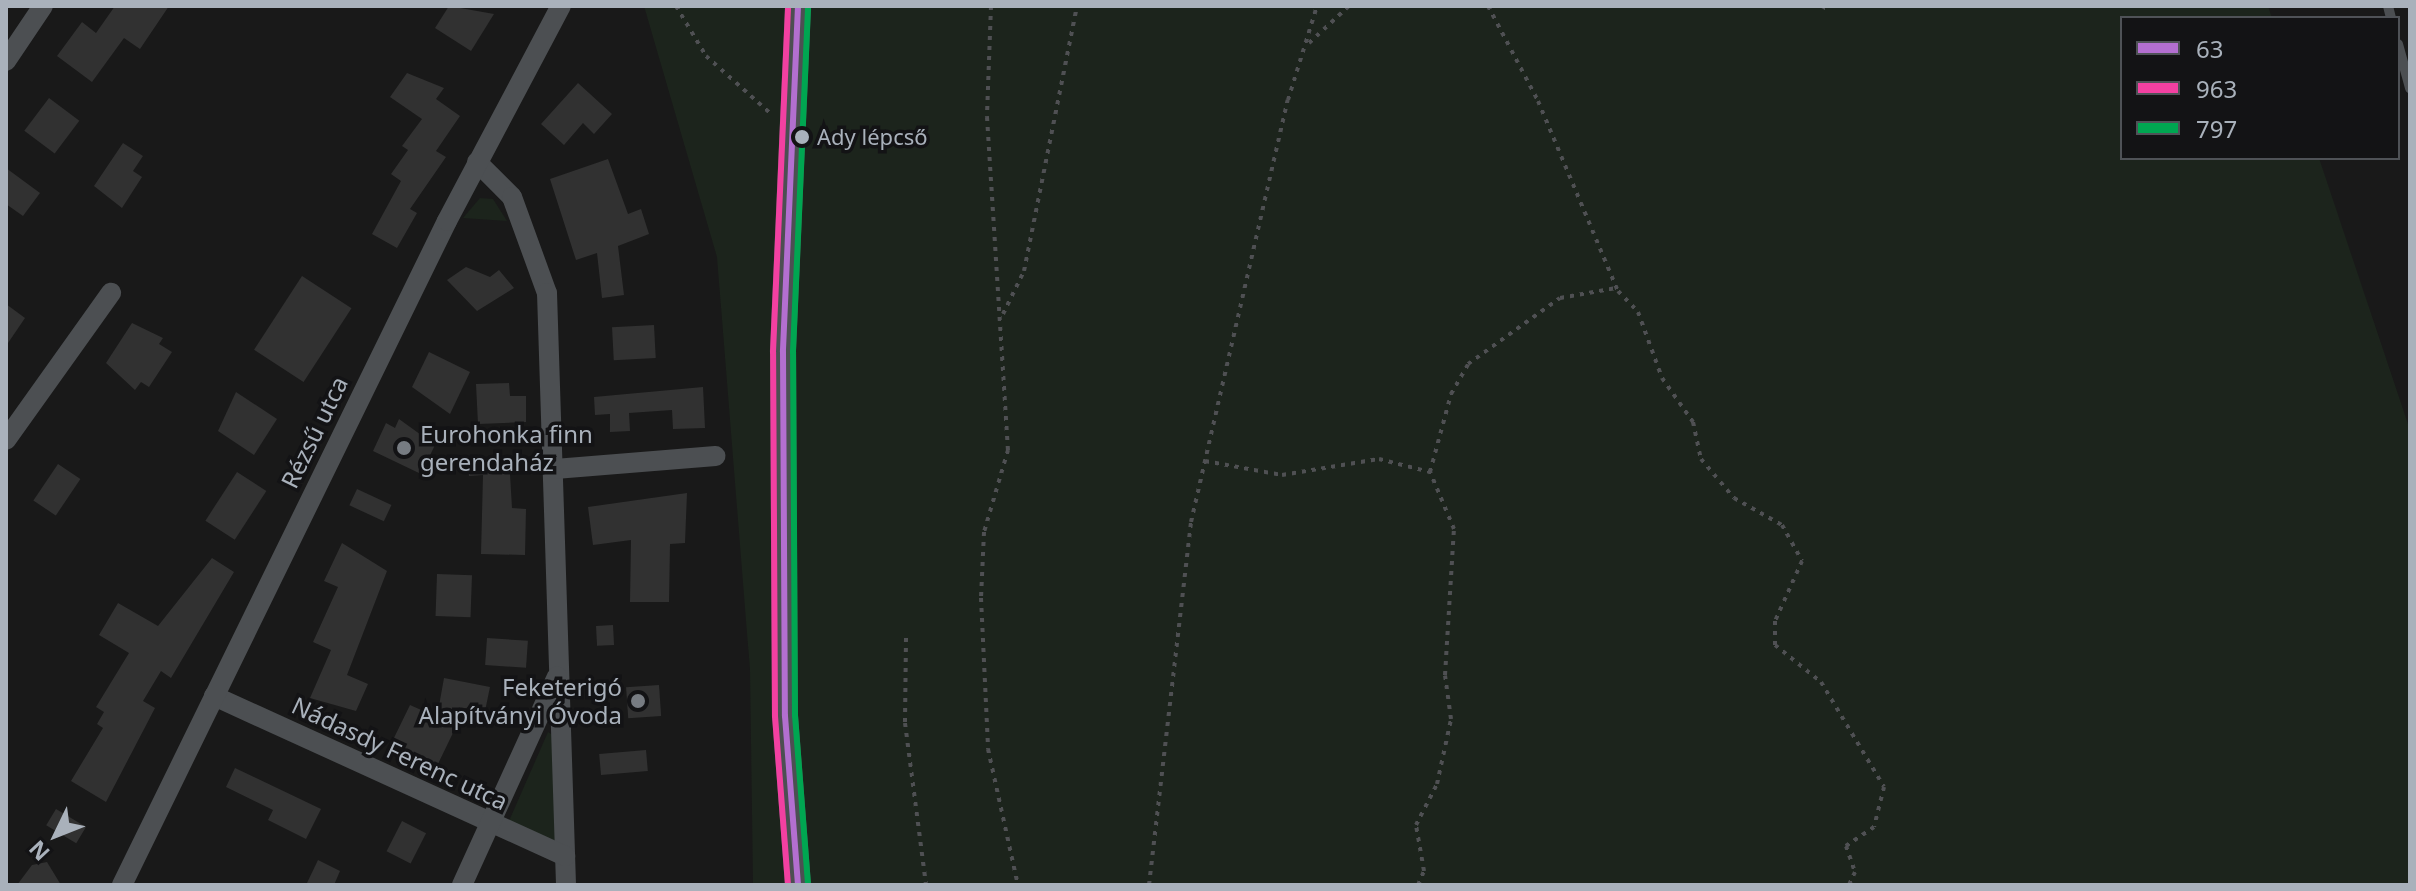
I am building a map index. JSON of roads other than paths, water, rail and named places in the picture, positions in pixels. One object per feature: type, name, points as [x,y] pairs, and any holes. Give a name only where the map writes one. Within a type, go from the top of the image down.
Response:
[{"type":"street","points":[[6,61],[43,6]]},
{"type":"street","name":"Rézsű utca","points":[[122,885],[477,162],[561,6]]},
{"type":"street","points":[[798,6],[783,367],[785,716],[798,885]]},
{"type":"street","points":[[477,162],[512,197],[547,293],[566,885]]},
{"type":"street","points":[[6,440],[111,293]]},
{"type":"street","points":[[555,469],[715,456]]},
{"type":"street","points":[[462,885],[559,673]]},
{"type":"street","name":"Nádasdy Ferenc utca","points":[[214,696],[565,856]]},
{"type":"lane","points":[[2407,65],[2410,88]]},
{"type":"place","name":"Ady lépcső","points":[[802,137]]},
{"type":"place","name":"Eurohonka finn gerendaház","points":[[404,448]]},
{"type":"place","name":"Feketerigó Alapítványi Óvoda","points":[[638,701]]}]
